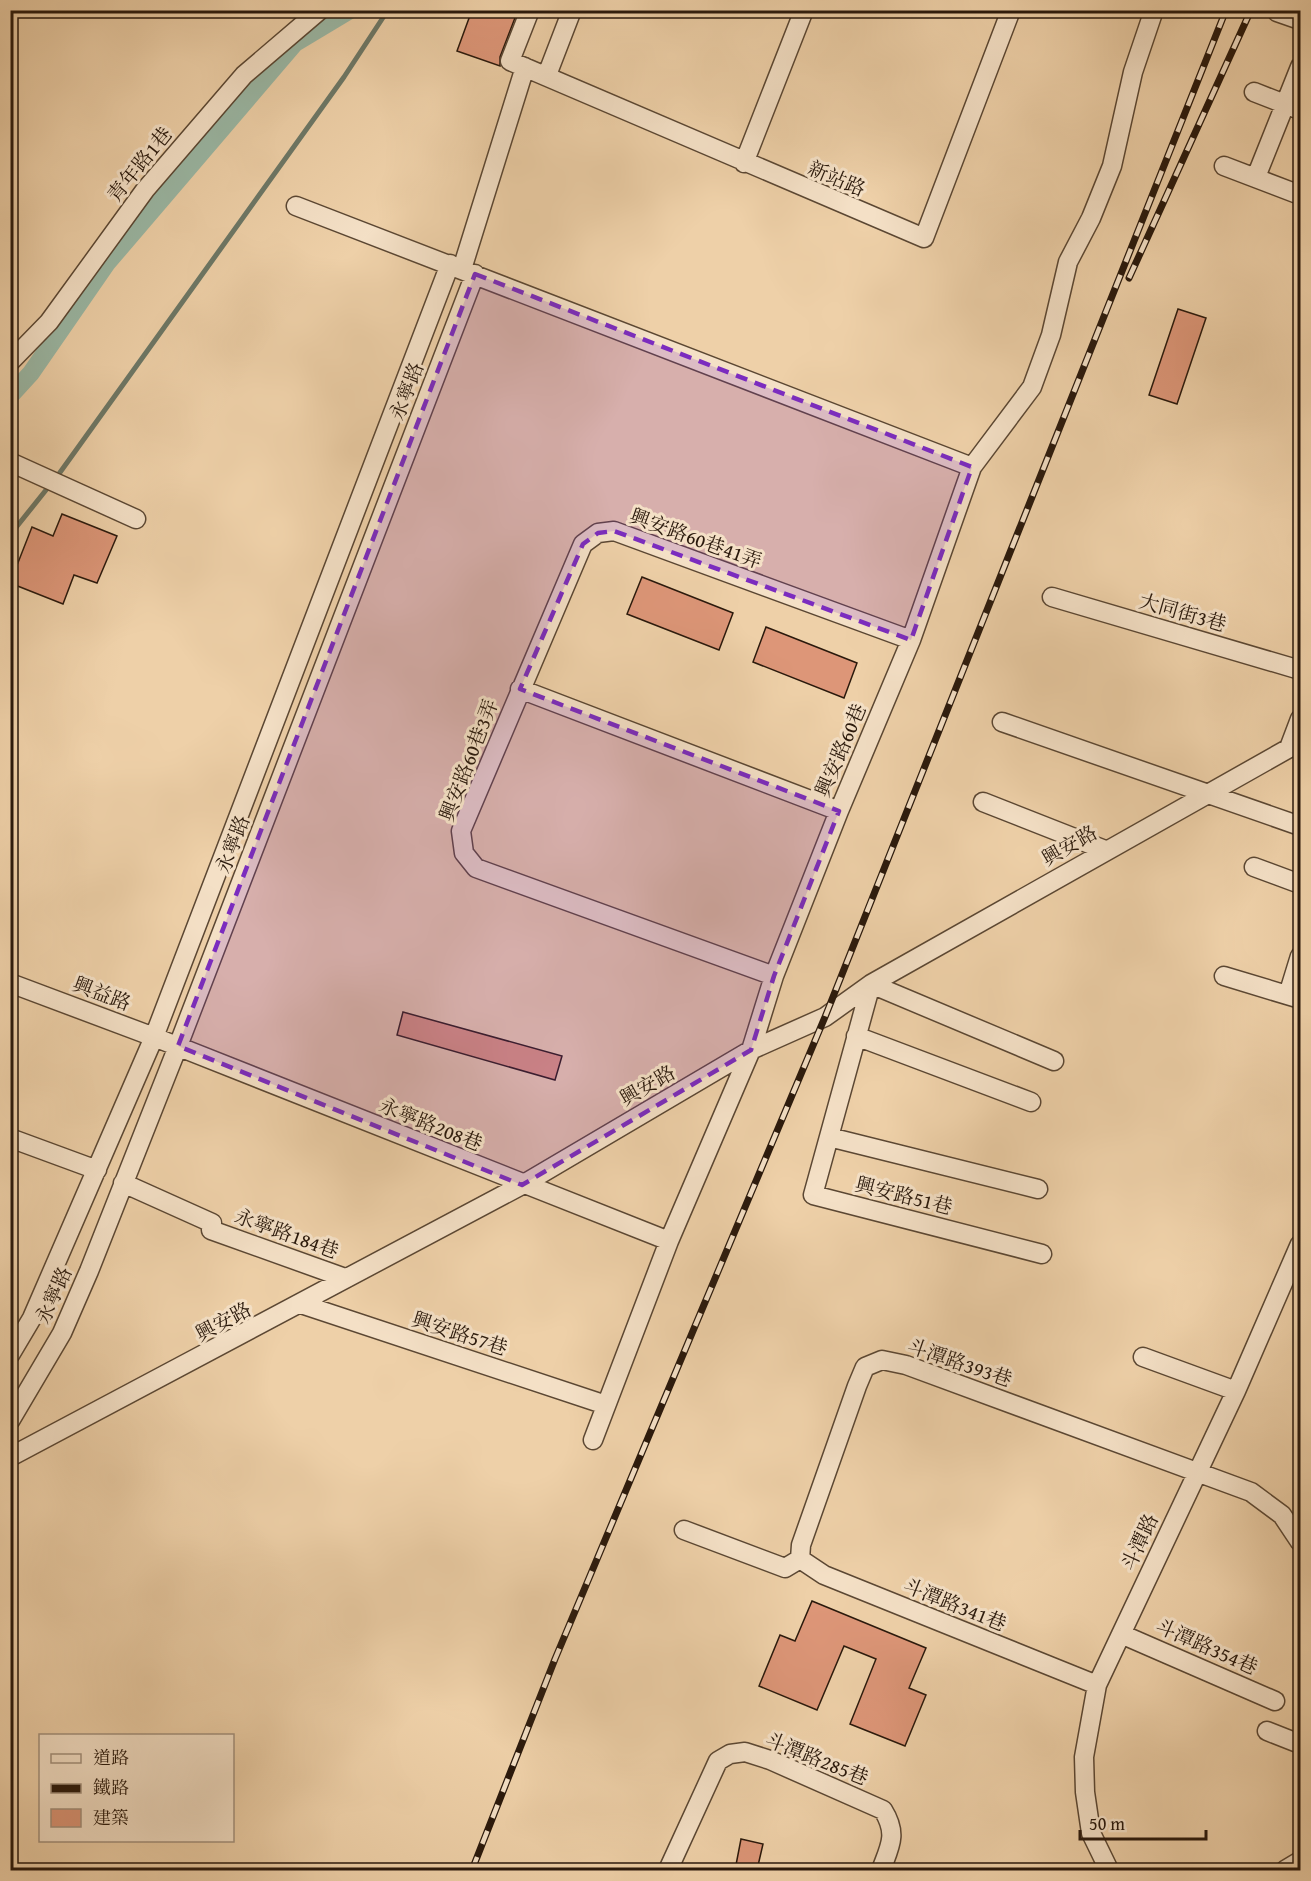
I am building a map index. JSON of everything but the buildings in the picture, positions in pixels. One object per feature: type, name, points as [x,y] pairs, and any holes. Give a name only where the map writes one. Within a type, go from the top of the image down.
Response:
[{"type":"street","name":"青年路1巷","points":[[10,362],[49,322],[145,190],[244,75],[320,10]]},
{"type":"street","points":[[462,269],[518,64],[530,10]]},
{"type":"street","points":[[547,75],[572,10]]},
{"type":"street","points":[[744,163],[804,10]]},
{"type":"street","name":"新站路","points":[[518,64],[744,163],[924,238],[1011,10]]},
{"type":"street","name":"興安路60巷","points":[[593,1440],[669,1241],[751,1050],[774,976],[910,640],[972,467],[1032,387],[1051,335],[1068,262],[1091,218],[1112,166],[1133,72],[1154,10]]},
{"type":"street","points":[[1277,12],[1300,20]]},
{"type":"street","points":[[1256,177],[1293,107],[1300,67]]},
{"type":"street","points":[[1254,92],[1293,107]]},
{"type":"street","points":[[1224,166],[1300,195]]},
{"type":"street","points":[[296,206],[972,467]]},
{"type":"street","name":"永寧路","points":[[10,1355],[32,1318],[154,1037],[462,269]]},
{"type":"street","name":"永寧路","points":[[10,1421],[62,1333],[178,1046],[462,269]]},
{"type":"street","points":[[10,462],[136,519]]},
{"type":"street","name":"興安路60巷41弄","points":[[520,689],[583,544],[598,533],[614,531],[910,640]]},
{"type":"street","name":"大同街3巷","points":[[1052,597],[1300,670]]},
{"type":"street","name":"興安路60巷3弄","points":[[774,976],[476,868],[464,853],[461,831],[520,689],[839,812]]},
{"type":"street","points":[[1295,745],[1300,719]]},
{"type":"street","points":[[1002,722],[1300,826]]},
{"type":"street","name":"興安路","points":[[10,1457],[522,1185],[751,1050],[825,1017],[871,984],[1105,850],[1295,745]]},
{"type":"street","points":[[983,802],[1105,850]]},
{"type":"street","points":[[1254,867],[1300,884]]},
{"type":"street","points":[[1224,976],[1294,997],[1300,956]]},
{"type":"street","name":"興益路","points":[[10,983],[178,1046]]},
{"type":"street","points":[[871,984],[1054,1061]]},
{"type":"street","name":"興安路51巷","points":[[871,984],[813,1195],[1042,1254]]},
{"type":"street","points":[[856,1036],[1031,1102]]},
{"type":"street","name":"永寧路208巷","points":[[178,1046],[522,1185],[669,1241]]},
{"type":"street","name":"興安路51巷","points":[[829,1137],[1038,1189]]},
{"type":"street","points":[[10,1138],[97,1170]]},
{"type":"street","name":"永寧路184巷","points":[[123,1184],[212,1223],[211,1230],[345,1278]]},
{"type":"street","name":"斗潭路","points":[[1109,1870],[1091,1833],[1085,1792],[1084,1757],[1097,1685],[1236,1390],[1300,1244]]},
{"type":"street","name":"興安路57巷","points":[[301,1304],[606,1405]]},
{"type":"street","points":[[1143,1357],[1236,1390]]},
{"type":"street","name":"斗潭路393巷","points":[[800,1559],[801,1545],[857,1386],[865,1367],[882,1360],[906,1365],[1197,1470],[1251,1492],[1282,1515],[1300,1542]]},
{"type":"street","points":[[684,1530],[785,1568],[800,1559]]},
{"type":"street","name":"斗潭路341巷","points":[[800,1559],[824,1575],[1097,1685]]},
{"type":"street","name":"斗潭路354巷","points":[[1121,1634],[1275,1701]]},
{"type":"street","points":[[1267,1731],[1300,1744]]},
{"type":"street","name":"斗潭路285巷","points":[[668,1870],[718,1761],[730,1754],[745,1752],[770,1760],[883,1810],[890,1821],[893,1838],[881,1870]]},
{"type":"street","points":[[1285,1870],[1300,1861]]},
{"type":"highlighted area","points":[[475,274],[972,467],[911,640],[614,531],[598,533],[583,544],[520,689],[839,811],[774,976],[751,1050],[522,1185],[178,1046]]},
{"type":"waterway","points":[[10,396],[31,373],[107,263],[295,43],[350,10]]},
{"type":"waterway","points":[[56,478],[344,77],[388,10]]},
{"type":"waterway","points":[[10,535],[50,485]]},
{"type":"railway","points":[[472,1870],[555,1659],[825,1017],[1226,10]]},
{"type":"railway","points":[[1129,278],[1251,10]]}]
